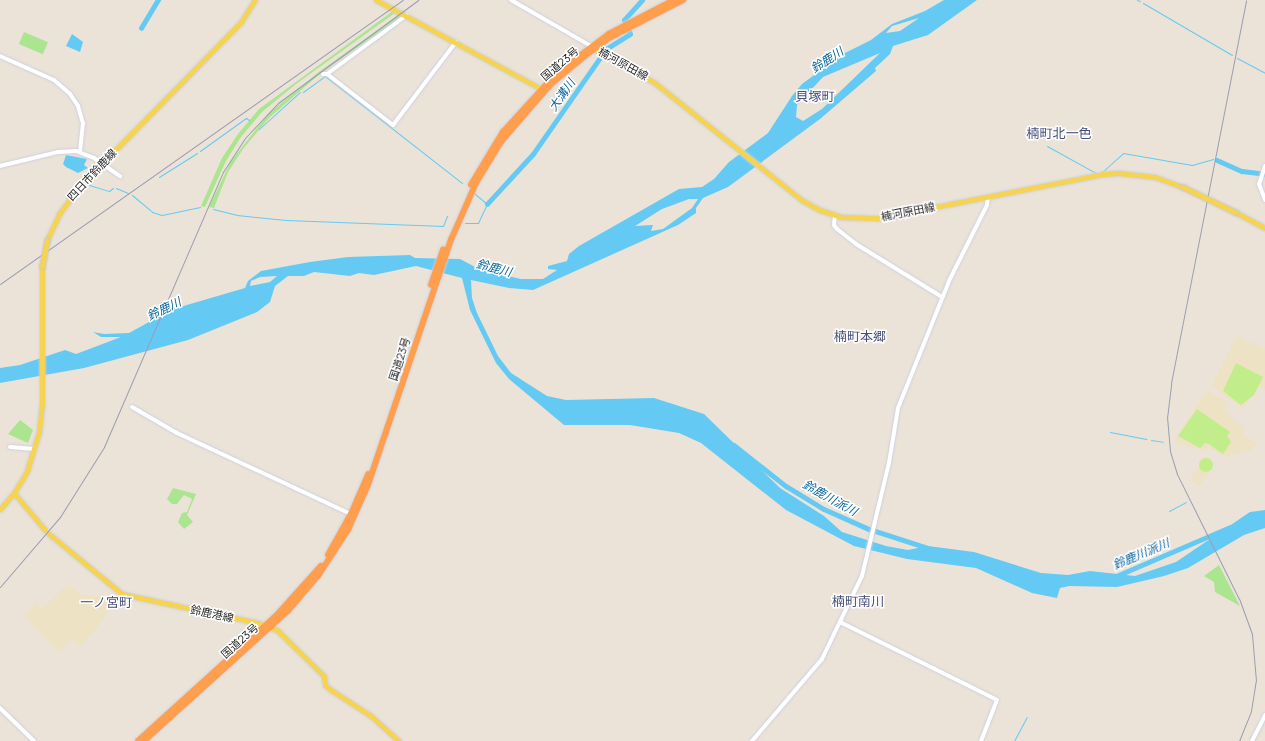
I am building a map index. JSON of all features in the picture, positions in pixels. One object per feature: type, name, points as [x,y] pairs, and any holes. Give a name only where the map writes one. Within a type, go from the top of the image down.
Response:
[{"type":"highway","name":"国道23号","points":[[449,240],[476,183],[510,130],[550,85],[598,50],[627,26],[674,0]]},
{"type":"highway","name":"国道23号","points":[[627,26],[683,0]]},
{"type":"highway","name":"国道23号","points":[[144,741],[269,626],[318,576],[353,515],[368,485],[462,202],[486,156],[514,118],[541,89],[598,50]]},
{"type":"highway","name":"国道23号","points":[[138,741],[269,626]]},
{"type":"main road","name":"四日市鈴鹿線","points":[[0,509],[14,493],[35,450],[40,425],[42,389],[41,290],[44,252],[54,223],[70,197],[240,22],[255,0]]},
{"type":"main road","points":[[376,0],[407,15],[541,89]]},
{"type":"main road","name":"楠河原田線","points":[[598,50],[655,83],[808,204],[835,215],[854,219],[879,218],[1118,173],[1155,177],[1183,187],[1265,228]]},
{"type":"main road","name":"鈴鹿港線","points":[[14,493],[47,532],[122,594],[269,626]]},
{"type":"main road","points":[[269,626],[324,676],[325,685],[371,716],[399,741]]},
{"type":"street","points":[[511,0],[598,50]]},
{"type":"street","points":[[407,15],[325,74],[393,126],[456,42]]},
{"type":"street","points":[[0,56],[51,78],[70,94],[77,104],[83,123],[80,152]]},
{"type":"street","points":[[0,166],[64,151],[80,152],[102,163],[120,176]]},
{"type":"street","points":[[1265,166],[1260,184],[1265,200]]},
{"type":"street","points":[[752,741],[818,663],[862,576],[880,501],[896,414],[958,258],[987,205],[988,197]]},
{"type":"street","points":[[835,215],[834,225],[856,244],[942,297]]},
{"type":"street","points":[[132,407],[177,433],[353,515]]},
{"type":"street","points":[[10,447],[35,450]]},
{"type":"street","points":[[840,622],[998,700],[981,741]]},
{"type":"street","points":[[0,708],[34,741]]},
{"type":"street","points":[[1252,741],[1265,715]]},
{"type":"shaded area","points":[[1237,336],[1265,349],[1265,390],[1259,387],[1243,409],[1211,386]]},
{"type":"shaded area","points":[[1207,390],[1229,403],[1225,410],[1231,414],[1229,416],[1246,428],[1242,434],[1257,444],[1251,450],[1225,457],[1208,447],[1205,451],[1174,443],[1175,438]]},
{"type":"shaded area","points":[[1204,456],[1214,462],[1200,486],[1190,480]]},
{"type":"shaded area","points":[[72,586],[82,595],[108,598],[114,602],[96,630],[80,647],[72,639],[59,652],[23,616],[37,602],[42,609],[65,587]]},
{"type":"green space","points":[[393,11],[395,13],[296,84],[262,112],[241,137],[226,161],[205,207],[201,206],[222,158],[238,134],[259,109]]},
{"type":"green space","points":[[399,15],[401,17],[322,72],[269,118],[243,149],[228,172],[214,208],[209,207],[231,161],[268,114],[320,71]]},
{"type":"green space","points":[[24,32],[48,42],[43,54],[19,44]]},
{"type":"green space","points":[[1236,363],[1263,377],[1254,395],[1241,405],[1223,391]]},
{"type":"green space","points":[[1197,409],[1230,432],[1227,436],[1231,442],[1223,454],[1209,444],[1205,443],[1200,448],[1178,436]]},
{"type":"green space","points":[[20,420],[33,430],[28,443],[8,434]]},
{"type":"green space","points":[[1206,458],[1211,460],[1213,465],[1211,470],[1206,472],[1201,470],[1199,465],[1201,460]]},
{"type":"green space","points":[[173,488],[196,494],[187,515],[193,522],[184,529],[178,522],[182,513],[187,512],[192,499],[184,495],[177,504],[172,504],[167,499]]},
{"type":"green space","points":[[1219,565],[1240,606],[1215,592],[1214,582],[1204,576]]},
{"type":"water","points":[[944,0],[977,0],[928,35],[893,46],[890,54],[875,68],[876,71],[820,119],[728,187],[703,198],[696,208],[696,213],[678,225],[533,290],[509,288],[471,280],[472,298],[477,313],[498,356],[511,373],[547,396],[566,400],[654,398],[704,414],[780,488],[824,516],[842,532],[886,546],[908,550],[928,546],[974,552],[1041,573],[1068,575],[1090,571],[1135,576],[1176,562],[1250,512],[1265,510],[1265,528],[1244,535],[1188,568],[1164,576],[1117,587],[1069,586],[1060,588],[1057,598],[1032,593],[976,568],[907,559],[854,546],[786,510],[701,443],[679,433],[630,425],[564,425],[509,379],[496,363],[470,310],[462,278],[416,266],[374,275],[359,273],[350,276],[314,272],[304,276],[288,276],[275,286],[270,302],[257,312],[188,340],[84,368],[0,383],[0,368],[20,365],[65,350],[76,354],[121,337],[101,337],[93,332],[104,334],[129,333],[173,309],[245,288],[248,281],[261,271],[348,257],[410,255],[415,258],[460,259],[479,269],[521,279],[543,279],[557,270],[548,269],[548,266],[567,261],[569,254],[579,246],[679,189],[702,187],[714,179],[729,162],[768,133],[792,96],[802,84],[843,54],[871,40],[892,24],[925,11]],"holes":[[[919,18],[900,31],[886,33],[892,26]],[[880,53],[822,109],[803,121],[796,117],[797,105],[823,77]],[[689,199],[698,199],[692,208],[663,229],[651,231],[653,225],[635,226],[662,209]],[[277,276],[270,282],[250,286],[251,281],[260,277]]]},
{"type":"water","points":[[72,34],[83,42],[80,52],[66,46]]},
{"type":"water","points":[[66,155],[87,159],[84,165],[88,168],[78,173],[66,167],[63,164]]},
{"type":"waterway","points":[[141,28],[158,0]]},
{"type":"waterway","name":"大溝川","points":[[487,204],[533,154],[606,49],[630,34],[624,20],[642,0]]},
{"type":"waterway","points":[[1143,3],[1232,55]]},
{"type":"waterway","points":[[1237,58],[1265,73]]},
{"type":"waterway","points":[[303,92],[325,76],[462,183]]},
{"type":"waterway","points":[[259,129],[300,92]]},
{"type":"waterway","points":[[200,151],[246,118],[249,120]]},
{"type":"waterway","points":[[1047,146],[1096,173]]},
{"type":"waterway","points":[[159,177],[197,153]]},
{"type":"waterway","points":[[1102,172],[1123,153],[1192,165],[1213,159]]},
{"type":"waterway","points":[[1217,160],[1242,171],[1265,174]]},
{"type":"waterway","points":[[89,185],[109,191],[113,188]]},
{"type":"waterway","points":[[116,188],[128,193]]},
{"type":"waterway","points":[[465,223],[478,223],[487,204],[474,193]]},
{"type":"waterway","points":[[132,195],[152,212],[162,215],[200,207]]},
{"type":"waterway","points":[[213,209],[237,215],[286,220],[443,226],[447,216]]},
{"type":"waterway","points":[[1110,432],[1146,439]]},
{"type":"waterway","points":[[1151,440],[1163,442]]},
{"type":"waterway","name":"鈴鹿川派川","points":[[734,445],[786,486],[824,509],[869,529],[928,548]]},
{"type":"waterway","points":[[1169,511],[1186,502]]},
{"type":"waterway","name":"鈴鹿川派川","points":[[1114,577],[1230,527]]},
{"type":"waterway","points":[[1014,741],[1027,717]]},
{"type":"railway","points":[[0,284],[403,0]]},
{"type":"railway","points":[[0,587],[60,517],[104,447],[223,172],[245,138],[278,103],[418,0]]},
{"type":"railway","points":[[1239,741],[1251,711],[1256,681],[1252,634],[1239,599],[1177,474],[1170,451],[1167,418],[1171,383],[1246,0]]},
{"type":"district","name":"貝塚町","points":[[815,96]]},
{"type":"district","name":"楠町北一色","points":[[1059,133]]},
{"type":"district","name":"楠町本郷","points":[[860,336]]},
{"type":"district","name":"楠町南川","points":[[858,601]]},
{"type":"district","name":"一ノ宮町","points":[[106,602]]},
{"type":"water label","name":"鈴鹿川","points":[[827,60]]},
{"type":"water label","name":"鈴鹿川","points":[[494,268]]},
{"type":"water label","name":"鈴鹿川","points":[[164,309]]}]
